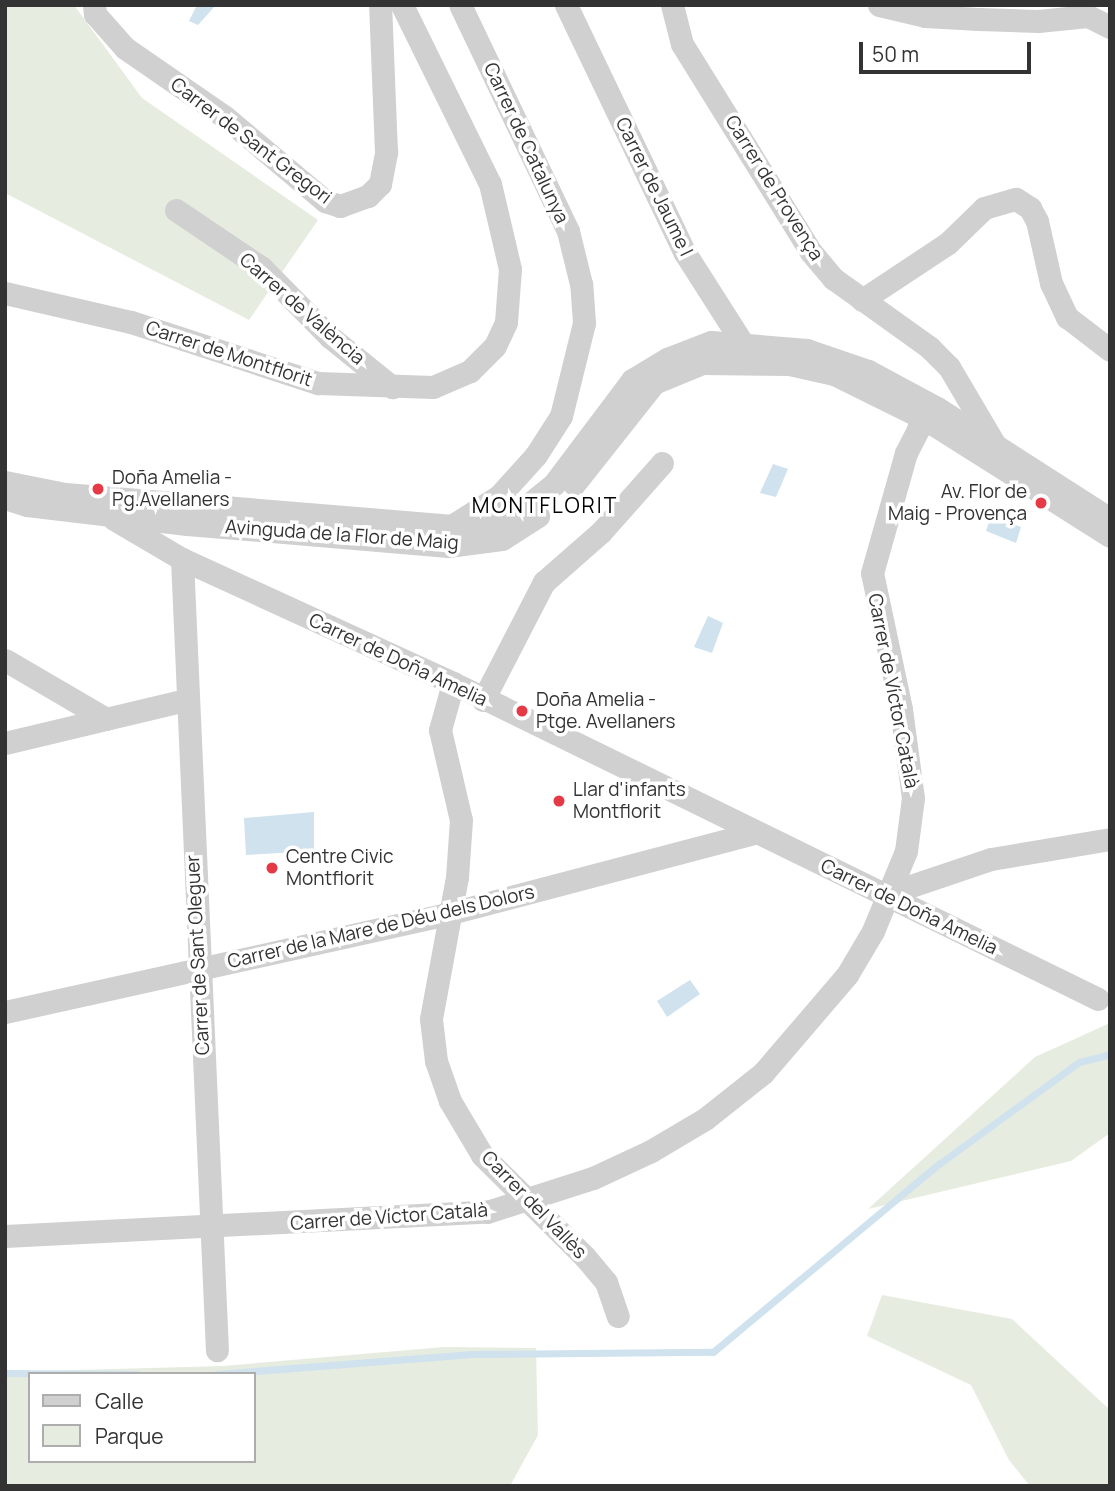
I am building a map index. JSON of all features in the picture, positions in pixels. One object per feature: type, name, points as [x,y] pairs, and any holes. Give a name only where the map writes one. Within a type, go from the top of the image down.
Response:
[{"type":"street","name":"Carrer de Sant Gregori","points":[[94,5],[95,14],[125,48],[225,117],[325,201],[340,206],[368,196],[380,184],[386,152],[380,5]]},
{"type":"street","name":"Carrer de Montflorit","points":[[5,293],[141,325],[298,378],[392,387],[433,387],[470,371],[495,346],[511,299],[510,269],[490,184],[402,5]]},
{"type":"street","name":"Carrer de Catalunya","points":[[450,527],[499,496],[536,455],[561,416],[584,323],[581,284],[568,231],[460,5]]},
{"type":"street","name":"Carrer de Jaume I","points":[[566,5],[685,253],[749,353]]},
{"type":"street","name":"Carrer de Provença","points":[[672,5],[682,44],[788,219],[834,279],[950,367],[996,446],[1010,476]]},
{"type":"street","points":[[878,5],[925,16],[978,19],[1038,21],[1088,16],[1110,27]]},
{"type":"street","points":[[862,300],[948,243],[984,208],[1016,199],[1030,208],[1037,221],[1051,283],[1067,317],[1110,350]]},
{"type":"street","name":"Carrer de València","points":[[176,210],[262,268],[330,337],[392,387]]},
{"type":"street","name":"Avinguda de la Flor de Maig","points":[[5,482],[82,495],[309,511],[480,528],[516,514],[554,484],[632,380],[655,366],[711,342],[749,353]]},
{"type":"street","name":"Avinguda de la Flor de Maig","points":[[5,498],[106,514],[448,546],[502,539],[568,490],[654,383],[702,363],[749,353],[807,350],[868,371],[931,414],[1010,476],[1110,536]]},
{"type":"street","name":"Avinguda de la Flor de Maig","points":[[931,414],[996,446],[1110,519]]},
{"type":"street","name":"Carrer de Víctor Català","points":[[5,1236],[434,1217],[487,1212],[593,1178],[651,1151],[705,1118],[762,1073],[847,975],[873,930],[906,851],[914,799],[901,709],[872,573],[906,453],[931,414]]},
{"type":"street","points":[[482,700],[544,582],[601,532],[662,463]]},
{"type":"street","name":"Carrer de Doña Amelia","points":[[82,495],[106,514],[182,559],[453,683],[482,700],[887,894],[1098,999]]},
{"type":"street","name":"Carrer de Sant Oleguer","points":[[182,559],[185,701],[217,1350]]},
{"type":"street","points":[[5,660],[106,719]]},
{"type":"street","name":"Carrer del Vallès","points":[[453,683],[440,730],[461,820],[457,877],[447,914],[431,1019],[436,1061],[450,1101],[482,1155],[606,1282],[618,1316]]},
{"type":"street","points":[[5,743],[185,701]]},
{"type":"street","name":"Carrer de la Mare de Déu dels Dolors","points":[[5,1012],[447,914],[754,832]]},
{"type":"street","points":[[887,894],[991,859],[1110,839]]},
{"type":"green space","points":[[5,5],[74,5],[142,98],[318,220],[249,320],[5,193]]},
{"type":"green space","points":[[1110,1023],[1110,1133],[1071,1161],[868,1209],[1035,1057]]},
{"type":"green space","points":[[882,1295],[1012,1319],[1110,1410],[1110,1486],[1030,1486],[1009,1460],[971,1385],[867,1336]]},
{"type":"green space","points":[[444,1347],[536,1348],[538,1435],[510,1486],[5,1486],[5,1372],[223,1366]]},
{"type":"water","points":[[197,5],[216,5],[198,25],[189,21]]},
{"type":"water","points":[[773,464],[788,469],[776,497],[760,493]]},
{"type":"water","points":[[991,516],[1021,527],[1016,543],[986,531]]},
{"type":"water","points":[[708,616],[723,623],[712,653],[694,647]]},
{"type":"water","points":[[314,812],[314,851],[246,855],[244,818]]},
{"type":"water","points":[[690,980],[700,994],[667,1017],[657,1001]]},
{"type":"waterway","points":[[242,1372],[469,1354],[713,1352],[939,1164],[1079,1062],[1110,1054]]},
{"type":"waterway","points":[[5,1373],[28,1373]]},
{"type":"place","name":"Doña Amelia - Pg.Avellaners","points":[[98,489]]},
{"type":"place","name":"Av. Flor de Maig - Provença","points":[[1041,503]]},
{"type":"place","name":"Doña Amelia - Ptge. Avellaners","points":[[522,711]]},
{"type":"place","name":"Llar d'infants Montflorit","points":[[559,801]]},
{"type":"place","name":"Centre Civic Montflorit","points":[[272,868]]},
{"type":"district","name":"MONTFLORIT","points":[[545,505]]}]
